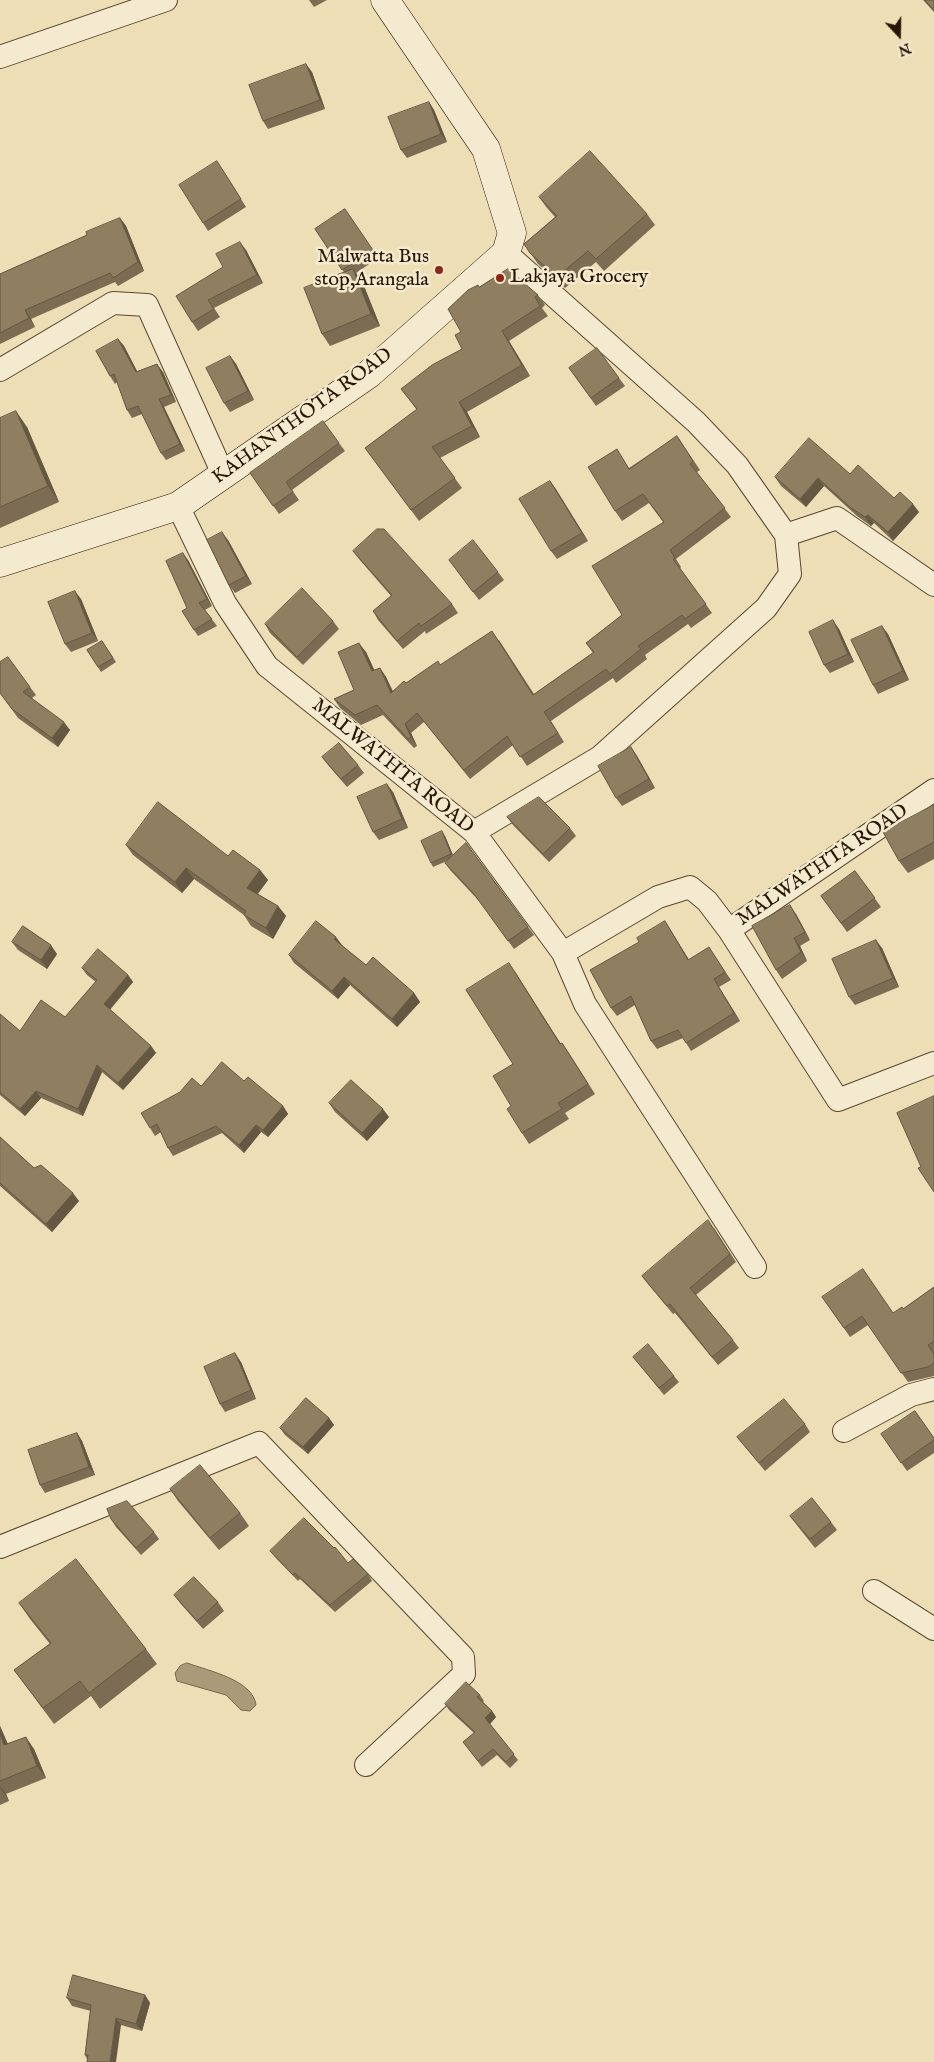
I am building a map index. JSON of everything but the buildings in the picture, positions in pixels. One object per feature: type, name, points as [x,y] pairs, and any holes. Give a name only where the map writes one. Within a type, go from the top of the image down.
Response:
[{"type":"main road","points":[[385,0],[486,149],[512,233],[506,253]]},
{"type":"main road","name":"KAHANTHOTA ROAD","points":[[0,564],[178,506],[369,374],[506,253]]},
{"type":"street","points":[[0,57],[166,0]]},
{"type":"street","points":[[474,832],[600,757],[766,608],[790,574],[786,535],[737,464],[696,422],[506,253]]},
{"type":"street","points":[[0,370],[114,303],[147,305],[223,474]]},
{"type":"street","name":"MALWATHTA ROAD","points":[[178,506],[225,603],[267,666],[474,832],[563,953],[658,897],[690,887],[707,901],[729,930],[934,790]]},
{"type":"street","points":[[786,535],[837,518],[934,585]]},
{"type":"street","points":[[729,930],[838,1100],[934,1063]]},
{"type":"street","points":[[563,953],[585,1004],[755,1267]]},
{"type":"street","points":[[844,1431],[911,1395],[934,1389]]},
{"type":"street","points":[[0,1547],[259,1443],[463,1658],[464,1674],[366,1765]]},
{"type":"street","points":[[874,1591],[934,1629]]},
{"type":"shaded area","points":[[187,1663],[218,1673],[239,1683],[253,1696],[256,1705],[250,1711],[241,1710],[226,1695],[177,1681],[175,1673],[180,1666]]},
{"type":"place","name":"Malwatta Bus stop,Arangala","points":[[439,270]]},
{"type":"place","name":"Lakjaya Grocery","points":[[500,278]]}]
